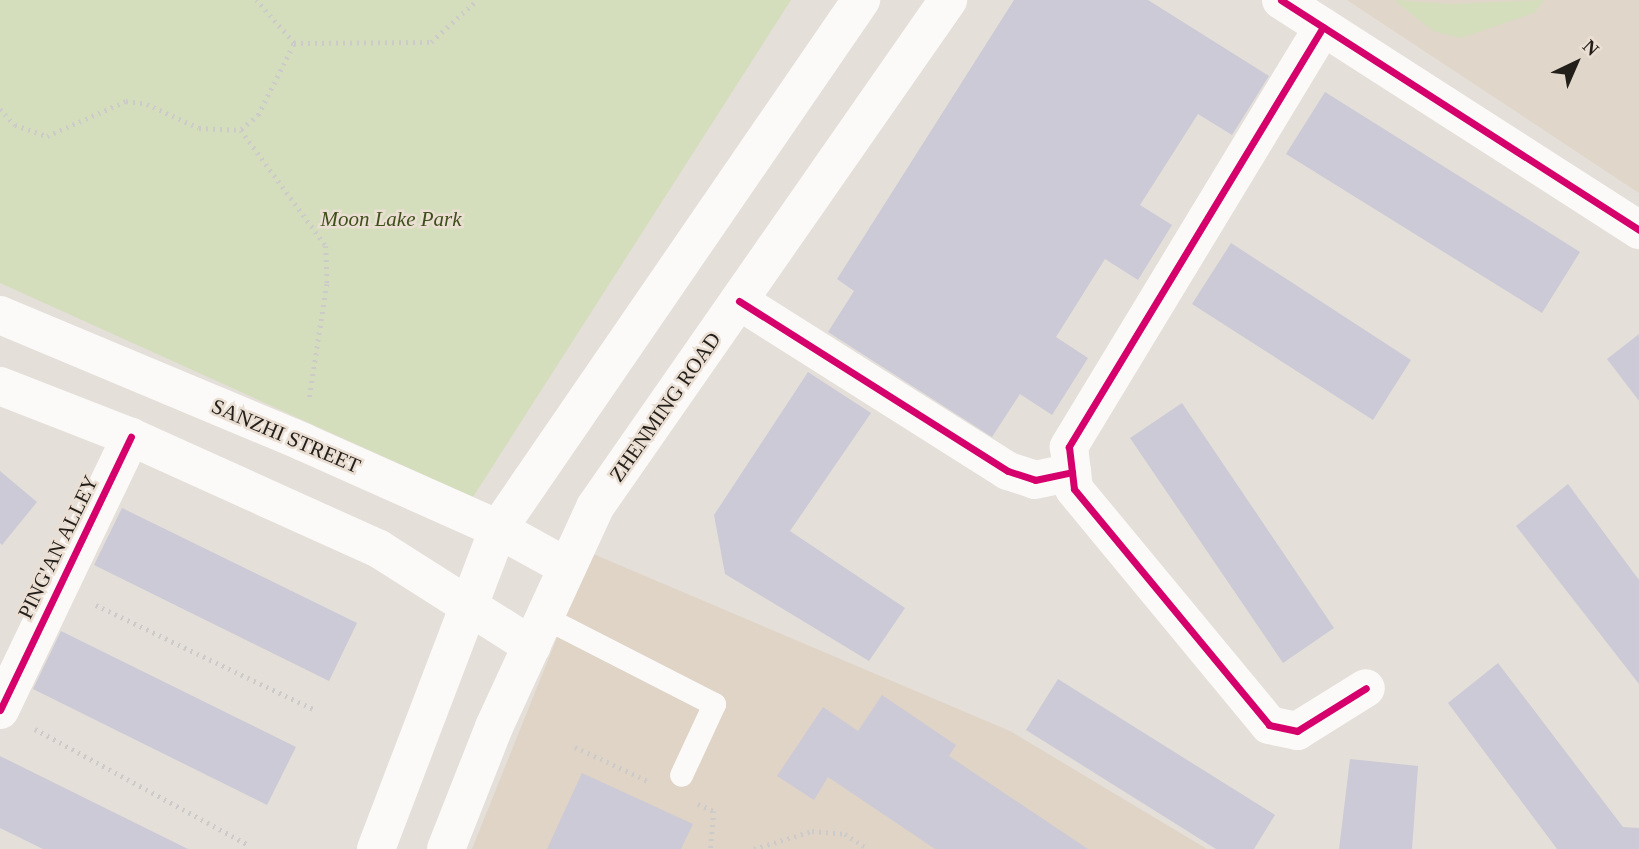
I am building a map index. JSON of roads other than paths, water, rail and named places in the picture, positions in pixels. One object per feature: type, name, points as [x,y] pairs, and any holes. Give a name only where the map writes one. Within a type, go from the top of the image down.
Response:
[{"type":"main road","points":[[376,849],[467,604],[498,529],[861,0]]},
{"type":"main road","name":"ZHENMING ROAD","points":[[446,849],[595,506],[948,0]]},
{"type":"main road","points":[[1281,0],[1639,230]]},
{"type":"main road","points":[[1323,27],[1069,447],[1074,489],[1269,725],[1297,731],[1366,688]]},
{"type":"main road","points":[[739,301],[1008,471],[1035,480],[1072,472]]},
{"type":"main road","name":"SANZHI STREET","points":[[0,315],[498,529],[567,568]]},
{"type":"main road","points":[[0,386],[131,438],[379,549],[467,604],[538,632]]},
{"type":"main road","name":"PING'AN ALLEY","points":[[12,717],[57,587],[131,438]]},
{"type":"lane","points":[[538,632],[714,704],[681,775]]},
{"type":"park label","name":"Moon Lake Park","points":[[391,219]]}]
